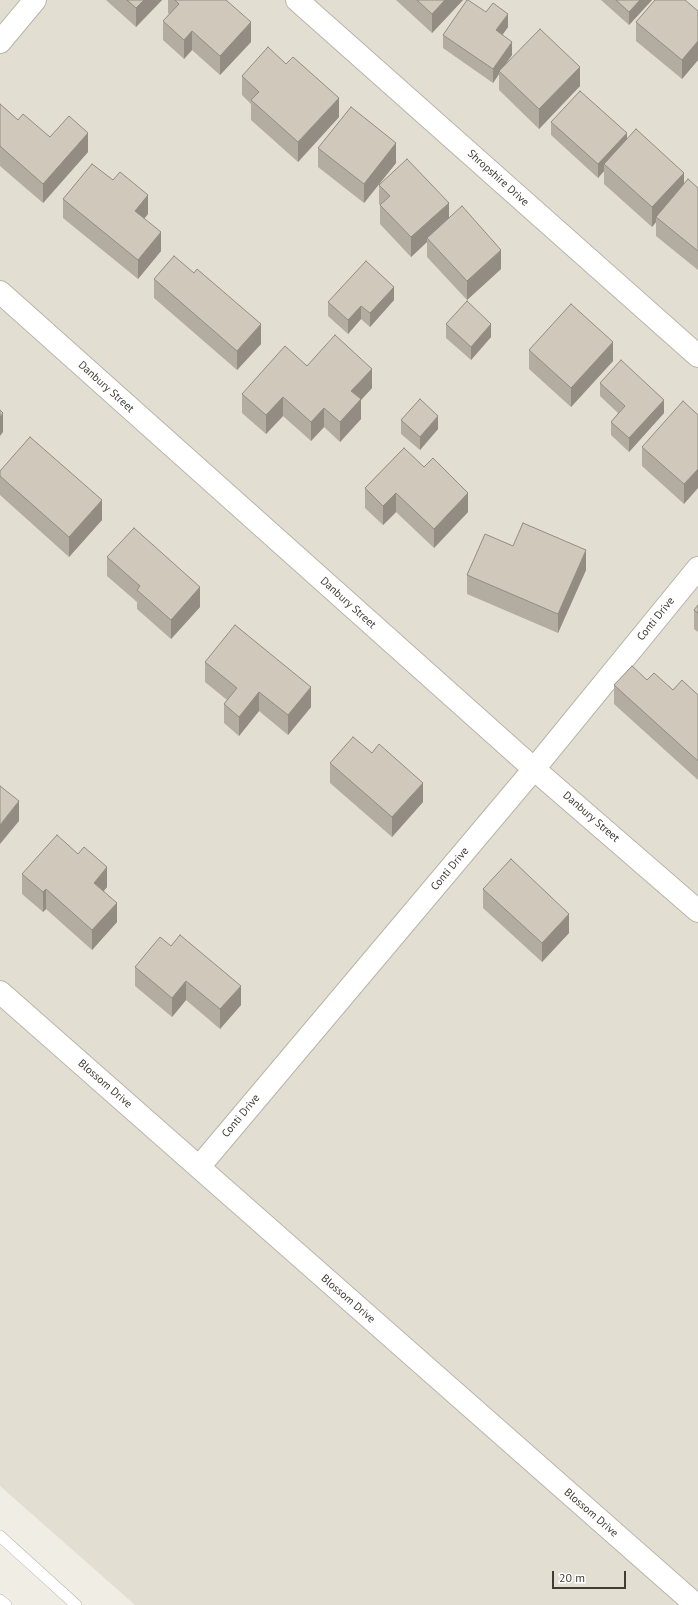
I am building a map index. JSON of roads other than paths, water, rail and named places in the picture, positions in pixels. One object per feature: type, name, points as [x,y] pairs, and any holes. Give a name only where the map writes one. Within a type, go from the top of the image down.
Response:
[{"type":"street","points":[[0,42],[35,0]]},
{"type":"street","name":"Shropshire Drive","points":[[297,0],[698,356]]},
{"type":"street","name":"Danbury Street","points":[[0,292],[534,769],[698,911]]},
{"type":"street","name":"Conti Drive","points":[[199,1167],[534,769],[698,568]]},
{"type":"street","name":"Blossom Drive","points":[[0,992],[696,1605]]},
{"type":"lane","points":[[0,1536],[76,1605]]},
{"type":"lane","points":[[0,1600],[6,1605]]}]
